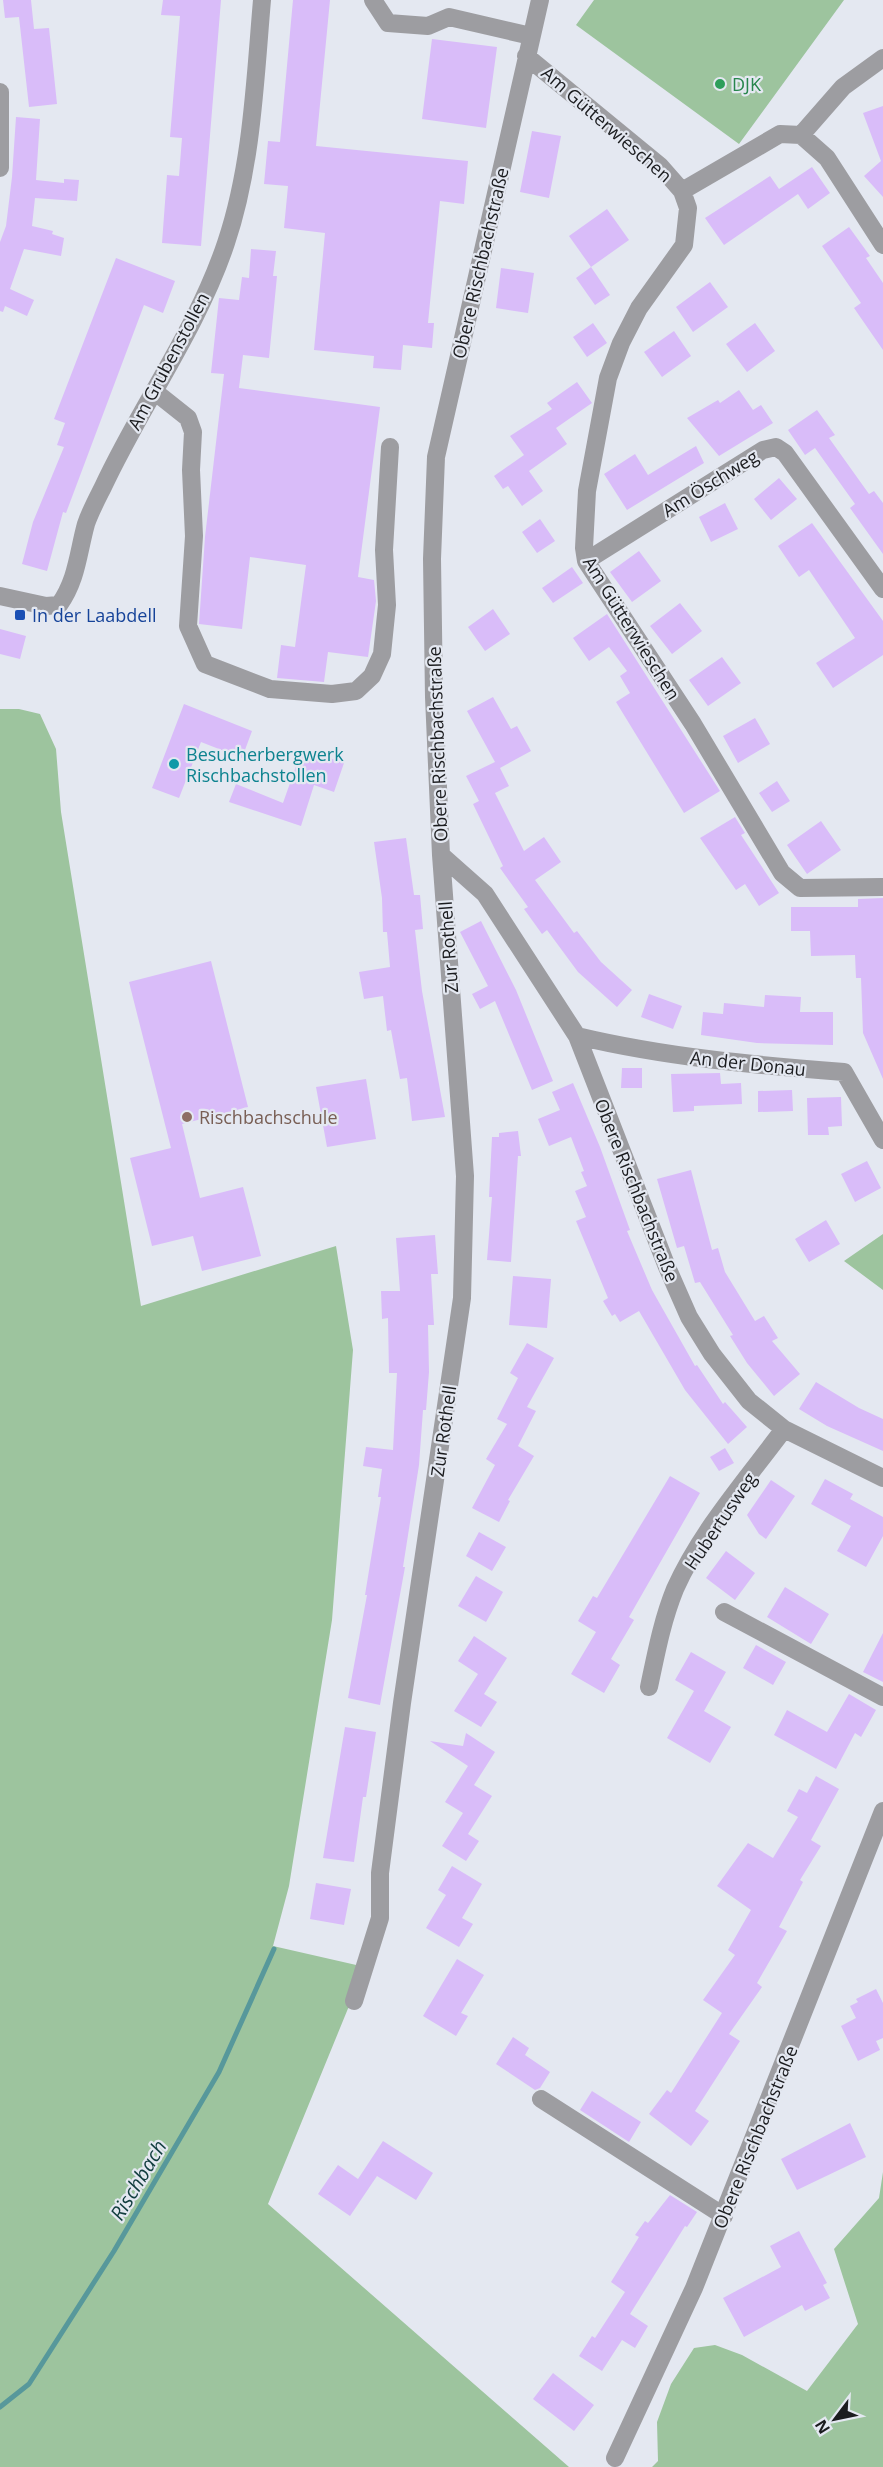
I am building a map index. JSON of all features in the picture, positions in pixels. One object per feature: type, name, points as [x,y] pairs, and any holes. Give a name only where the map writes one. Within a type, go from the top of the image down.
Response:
[{"type":"street","name":"Am Grubenstollen","points":[[0,596],[46,606],[59,605],[68,593],[78,568],[86,523],[154,391],[188,331],[226,243],[245,167],[262,0]]},
{"type":"street","points":[[373,0],[388,23],[428,26],[449,17],[531,36]]},
{"type":"street","name":"Obere Rischbachstraße","points":[[540,0],[436,457],[432,559],[434,697],[441,855],[486,894],[577,1036],[689,1317],[712,1354],[749,1401],[784,1429],[883,1478]]},
{"type":"street","name":"Am Gütterwieschen","points":[[526,56],[660,166],[681,191],[688,208],[684,245],[639,308],[621,343],[608,378],[587,491],[584,548],[586,561],[693,724],[782,873],[800,888],[883,887]]},
{"type":"street","points":[[801,135],[843,87],[883,58]]},
{"type":"street","points":[[0,92],[0,168]]},
{"type":"street","points":[[681,191],[780,134],[801,135],[827,158],[883,245]]},
{"type":"street","points":[[154,391],[188,418],[193,432],[190,470],[194,536],[188,626],[205,664],[270,689],[332,694],[356,691],[372,676],[382,654],[387,605],[384,550],[390,447]]},
{"type":"street","name":"Am Öschweg","points":[[586,561],[763,450],[776,447],[785,453],[883,589]]},
{"type":"street","name":"Zur Rothell","points":[[354,2001],[380,1918],[380,1873],[462,1298],[465,1176],[441,855]]},
{"type":"street","name":"An der Donau","points":[[577,1036],[628,1048],[731,1063],[844,1072],[883,1140]]},
{"type":"street","name":"Hubertusweg","points":[[649,1687],[660,1633],[675,1589],[708,1531],[784,1429]]},
{"type":"street","points":[[724,1612],[883,1697]]},
{"type":"street","name":"Obere Rischbachstraße","points":[[615,2458],[694,2288],[724,2216],[883,1811]]},
{"type":"street","points":[[541,2099],[724,2216]]},
{"type":"green space","name":"DJK","points":[[594,0],[844,0],[739,144],[576,25]]},
{"type":"green space","points":[[0,709],[19,709],[40,714],[56,749],[61,812],[141,1306],[336,1246],[353,1350],[332,1620],[289,1886],[273,1946],[365,1967],[268,2204],[569,2467],[0,2467]]},
{"type":"green space","points":[[883,1234],[883,1290],[844,1261]]},
{"type":"green space","points":[[883,2172],[883,2467],[652,2467],[658,2461],[657,2422],[671,2384],[694,2348],[715,2345],[742,2355],[807,2391],[858,2324],[834,2249],[879,2198]]},
{"type":"building","points":[[3,0],[31,0],[34,29],[49,28],[57,104],[29,107],[19,17],[5,18]]},
{"type":"building","points":[[163,0],[221,0],[201,246],[162,243],[167,175],[179,176],[182,138],[170,137],[180,16],[161,15]]},
{"type":"building","points":[[293,0],[330,0],[316,146],[468,161],[464,204],[440,201],[428,323],[434,323],[432,348],[403,345],[401,370],[373,368],[374,356],[314,350],[325,233],[284,228],[288,186],[264,184],[268,141],[280,142]]},
{"type":"building","points":[[432,39],[497,47],[486,128],[422,119]]},
{"type":"building","points":[[883,106],[883,197],[864,176],[881,161],[863,113]]},
{"type":"building","points":[[16,117],[40,119],[36,180],[64,183],[64,179],[79,180],[77,201],[35,198],[32,226],[53,231],[52,234],[64,238],[61,256],[24,249],[10,289],[34,300],[27,316],[5,306],[3,312],[0,311],[0,242],[6,226]]},
{"type":"building","points":[[532,131],[561,136],[549,198],[520,192]]},
{"type":"building","points":[[812,167],[830,193],[808,209],[798,194],[724,245],[705,218],[770,176],[779,189]]},
{"type":"building","points":[[607,209],[629,240],[591,267],[569,236]]},
{"type":"building","points":[[849,227],[870,256],[866,258],[883,283],[883,350],[854,308],[861,303],[822,246]]},
{"type":"building","points":[[251,249],[276,251],[273,276],[277,276],[269,358],[243,355],[239,388],[380,407],[358,577],[374,580],[376,601],[368,657],[328,652],[324,682],[277,678],[281,645],[295,647],[306,565],[250,557],[242,629],[199,624],[205,537],[224,374],[211,373],[219,298],[239,300],[242,277],[249,278]]},
{"type":"building","points":[[116,258],[175,281],[163,313],[144,305],[66,513],[63,512],[47,571],[22,564],[33,522],[64,447],[57,445],[65,423],[54,419]]},
{"type":"building","points":[[591,267],[610,295],[595,305],[576,278]]},
{"type":"building","points":[[501,268],[534,273],[528,313],[496,308]]},
{"type":"building","points":[[710,282],[728,307],[693,332],[676,307]]},
{"type":"building","points":[[593,323],[607,343],[587,357],[573,337]]},
{"type":"building","points":[[755,323],[775,351],[747,372],[726,344]]},
{"type":"building","points":[[674,331],[691,356],[662,377],[644,352]]},
{"type":"building","points":[[577,382],[592,403],[556,428],[567,444],[529,471],[543,491],[522,506],[508,486],[503,489],[494,476],[524,455],[510,436],[552,409],[547,403]]},
{"type":"building","points":[[739,390],[753,410],[761,405],[773,423],[719,456],[687,418],[718,400],[720,403]]},
{"type":"building","points":[[817,410],[835,435],[829,438],[869,494],[874,491],[883,503],[883,554],[850,508],[855,504],[815,448],[805,455],[788,430]]},
{"type":"building","points":[[696,446],[704,463],[627,510],[604,474],[635,454],[648,475]]},
{"type":"building","points":[[779,478],[797,499],[771,520],[754,499]]},
{"type":"building","points":[[725,503],[738,529],[711,542],[699,517]]},
{"type":"building","points":[[540,519],[555,541],[537,553],[522,532]]},
{"type":"building","points":[[812,523],[883,621],[883,655],[833,688],[816,663],[855,638],[809,570],[799,577],[778,546]]},
{"type":"building","points":[[639,551],[661,581],[632,602],[610,572]]},
{"type":"building","points":[[572,567],[583,583],[553,603],[542,588]]},
{"type":"building","points":[[680,603],[702,631],[672,654],[650,626]]},
{"type":"building","points":[[493,609],[510,634],[485,651],[468,627]]},
{"type":"building","points":[[607,614],[720,791],[684,813],[616,702],[630,693],[620,676],[627,671],[609,647],[589,661],[573,638]]},
{"type":"building","points":[[0,629],[26,636],[20,659],[0,654]]},
{"type":"building","points":[[722,657],[741,683],[708,706],[689,680]]},
{"type":"building","points":[[493,697],[511,729],[517,726],[531,751],[500,768],[509,786],[495,793],[524,851],[544,837],[561,862],[535,880],[574,933],[577,931],[601,962],[632,990],[617,1007],[578,972],[547,930],[542,934],[524,909],[528,907],[500,868],[503,866],[473,804],[479,801],[466,776],[495,762],[467,711]]},
{"type":"building","points":[[184,704],[252,731],[242,758],[201,742],[179,798],[152,788]]},
{"type":"building","points":[[755,718],[770,744],[738,763],[723,736]]},
{"type":"building","points":[[302,749],[344,763],[334,792],[314,785],[301,826],[229,802],[236,784],[283,803]]},
{"type":"building","points":[[777,781],[790,801],[772,812],[759,793]]},
{"type":"building","points":[[735,817],[745,833],[741,835],[779,893],[759,906],[745,884],[736,890],[700,838]]},
{"type":"building","points":[[821,821],[841,850],[807,874],[787,845]]},
{"type":"building","points":[[406,838],[414,895],[420,895],[423,929],[415,930],[422,991],[445,1117],[412,1121],[407,1078],[400,1079],[391,1030],[387,1031],[383,996],[364,999],[359,972],[390,967],[387,932],[383,932],[382,898],[374,842]]},
{"type":"building","points":[[883,898],[883,1079],[863,1033],[861,978],[856,978],[855,955],[811,956],[810,931],[791,931],[791,907],[858,907],[858,899]]},
{"type":"building","points":[[481,921],[516,990],[553,1081],[532,1090],[495,1001],[480,1009],[472,994],[488,986],[460,932]]},
{"type":"building","name":"Rischbachschule","points":[[211,961],[248,1107],[182,1124],[200,1198],[243,1187],[261,1256],[202,1271],[193,1236],[152,1246],[130,1158],[171,1148],[129,982]]},
{"type":"building","points":[[649,994],[682,1006],[673,1029],[641,1017]]},
{"type":"building","points":[[765,995],[801,997],[800,1012],[833,1012],[833,1045],[757,1043],[701,1035],[703,1012],[723,1014],[724,1003],[764,1007]]},
{"type":"building","points":[[622,1068],[642,1068],[642,1088],[621,1088]]},
{"type":"building","points":[[720,1073],[721,1084],[741,1083],[742,1104],[694,1106],[694,1111],[673,1112],[671,1074]]},
{"type":"building","points":[[366,1079],[376,1139],[327,1147],[316,1087]]},
{"type":"building","points":[[573,1083],[600,1147],[630,1230],[627,1231],[652,1290],[695,1366],[697,1365],[723,1404],[725,1402],[747,1427],[728,1444],[685,1390],[639,1311],[620,1322],[615,1314],[612,1316],[603,1301],[608,1298],[576,1221],[586,1217],[575,1191],[587,1186],[581,1172],[584,1171],[571,1137],[549,1146],[538,1119],[560,1110],[552,1092]]},
{"type":"building","points":[[792,1090],[793,1111],[758,1112],[758,1091]]},
{"type":"building","points":[[841,1097],[842,1126],[828,1127],[829,1135],[808,1135],[807,1098]]},
{"type":"building","points":[[518,1131],[521,1156],[518,1156],[511,1262],[487,1260],[492,1197],[489,1197],[492,1137],[499,1137],[499,1133]]},
{"type":"building","points":[[867,1161],[881,1188],[855,1202],[841,1174]]},
{"type":"building","points":[[691,1170],[712,1250],[718,1248],[725,1272],[755,1321],[764,1316],[778,1338],[772,1341],[800,1374],[774,1396],[747,1363],[730,1336],[733,1335],[700,1282],[695,1283],[684,1246],[677,1248],[657,1179]]},
{"type":"building","points":[[826,1220],[840,1244],[809,1262],[795,1239]]},
{"type":"building","points":[[435,1235],[438,1274],[431,1274],[434,1325],[428,1325],[429,1372],[426,1410],[423,1410],[419,1465],[403,1567],[405,1567],[380,1705],[348,1698],[367,1595],[365,1595],[381,1497],[378,1497],[382,1469],[363,1466],[366,1447],[393,1450],[397,1373],[389,1373],[388,1318],[382,1319],[381,1291],[400,1291],[396,1238]]},
{"type":"building","points":[[513,1276],[551,1279],[547,1328],[509,1325]]},
{"type":"building","points":[[527,1343],[554,1358],[527,1407],[536,1411],[518,1446],[534,1456],[508,1500],[510,1501],[499,1522],[472,1508],[495,1465],[486,1459],[507,1424],[497,1419],[518,1378],[510,1373]]},
{"type":"building","points":[[816,1382],[859,1408],[883,1419],[883,1451],[827,1426],[799,1409]]},
{"type":"building","points":[[725,1448],[734,1463],[719,1471],[710,1457]]},
{"type":"building","points":[[670,1476],[700,1493],[629,1617],[634,1620],[611,1659],[620,1665],[604,1693],[571,1674],[596,1632],[578,1621],[593,1596],[597,1598]]},
{"type":"building","points":[[825,1479],[853,1494],[850,1499],[883,1517],[883,1536],[866,1567],[837,1551],[851,1526],[811,1504]]},
{"type":"building","points":[[771,1480],[795,1496],[766,1539],[759,1534],[747,1515]]},
{"type":"building","points":[[479,1532],[506,1547],[492,1571],[466,1556]]},
{"type":"building","points":[[726,1551],[755,1573],[735,1600],[706,1578]]},
{"type":"building","points":[[476,1576],[503,1592],[486,1622],[458,1606]]},
{"type":"building","points":[[785,1587],[829,1614],[811,1644],[767,1617]]},
{"type":"building","points":[[883,1633],[883,1682],[863,1672]]},
{"type":"building","points":[[474,1636],[507,1658],[484,1694],[497,1702],[481,1727],[454,1711],[478,1674],[458,1661]]},
{"type":"building","points":[[756,1645],[786,1662],[773,1685],[743,1668]]},
{"type":"building","points":[[691,1652],[726,1672],[704,1711],[731,1727],[710,1763],[667,1738],[694,1691],[675,1680]]},
{"type":"building","points":[[849,1694],[876,1710],[861,1737],[855,1733],[836,1769],[774,1735],[787,1710],[827,1732]]},
{"type":"building","points":[[345,1727],[376,1732],[366,1797],[363,1797],[354,1862],[323,1858]]},
{"type":"building","points":[[466,1733],[495,1752],[474,1785],[492,1796],[468,1834],[479,1841],[466,1861],[442,1846],[463,1813],[445,1802],[468,1766],[430,1741],[463,1746]]},
{"type":"building","points":[[816,1776],[839,1789],[811,1840],[821,1846],[800,1880],[803,1882],[779,1927],[787,1931],[757,1983],[762,1987],[729,2034],[740,2041],[695,2111],[709,2121],[691,2146],[649,2114],[667,2090],[671,2093],[722,2013],[703,2000],[735,1955],[728,1950],[751,1910],[717,1886],[748,1843],[773,1858],[798,1817],[787,1811],[799,1789],[807,1793]]},
{"type":"building","points":[[452,1866],[482,1884],[462,1918],[473,1924],[459,1947],[426,1928],[446,1895],[438,1890]]},
{"type":"building","points":[[316,1883],[351,1889],[344,1925],[310,1919]]},
{"type":"building","points":[[457,1959],[484,1975],[461,2013],[468,2016],[456,2036],[423,2016]]},
{"type":"building","points":[[876,1989],[883,2003],[883,2038],[876,2041],[880,2050],[858,2061],[841,2026],[856,2018],[850,2006],[858,2002],[856,1999]]},
{"type":"building","points":[[513,2037],[529,2048],[525,2055],[550,2072],[540,2088],[535,2090],[496,2064]]},
{"type":"building","points":[[592,2091],[641,2122],[629,2142],[580,2110]]},
{"type":"building","points":[[850,2123],[866,2157],[797,2190],[781,2159]]},
{"type":"building","points":[[383,2141],[433,2173],[416,2200],[377,2176],[350,2216],[318,2194],[338,2165],[358,2179]]},
{"type":"building","points":[[670,2195],[697,2212],[687,2227],[685,2226],[630,2314],[648,2326],[635,2348],[622,2340],[602,2371],[579,2356],[592,2336],[595,2338],[625,2292],[611,2282],[639,2237],[635,2235],[645,2221],[648,2223]]},
{"type":"building","points":[[799,2231],[827,2283],[823,2285],[830,2298],[805,2311],[802,2305],[744,2337],[723,2298],[781,2267],[770,2246]]},
{"type":"building","points":[[553,2373],[594,2405],[574,2431],[533,2399]]},
{"type":"waterway","name":"Rischbach","points":[[0,2407],[29,2384],[114,2251],[219,2072],[274,1949]]},
{"type":"place","name":"DJK","points":[[720,84]]},
{"type":"place","name":"In der Laabdell","points":[[20,615]]},
{"type":"place","name":"Besucherbergwerk Rischbachstollen","points":[[174,764]]},
{"type":"place","name":"Rischbachschule","points":[[187,1117]]}]
